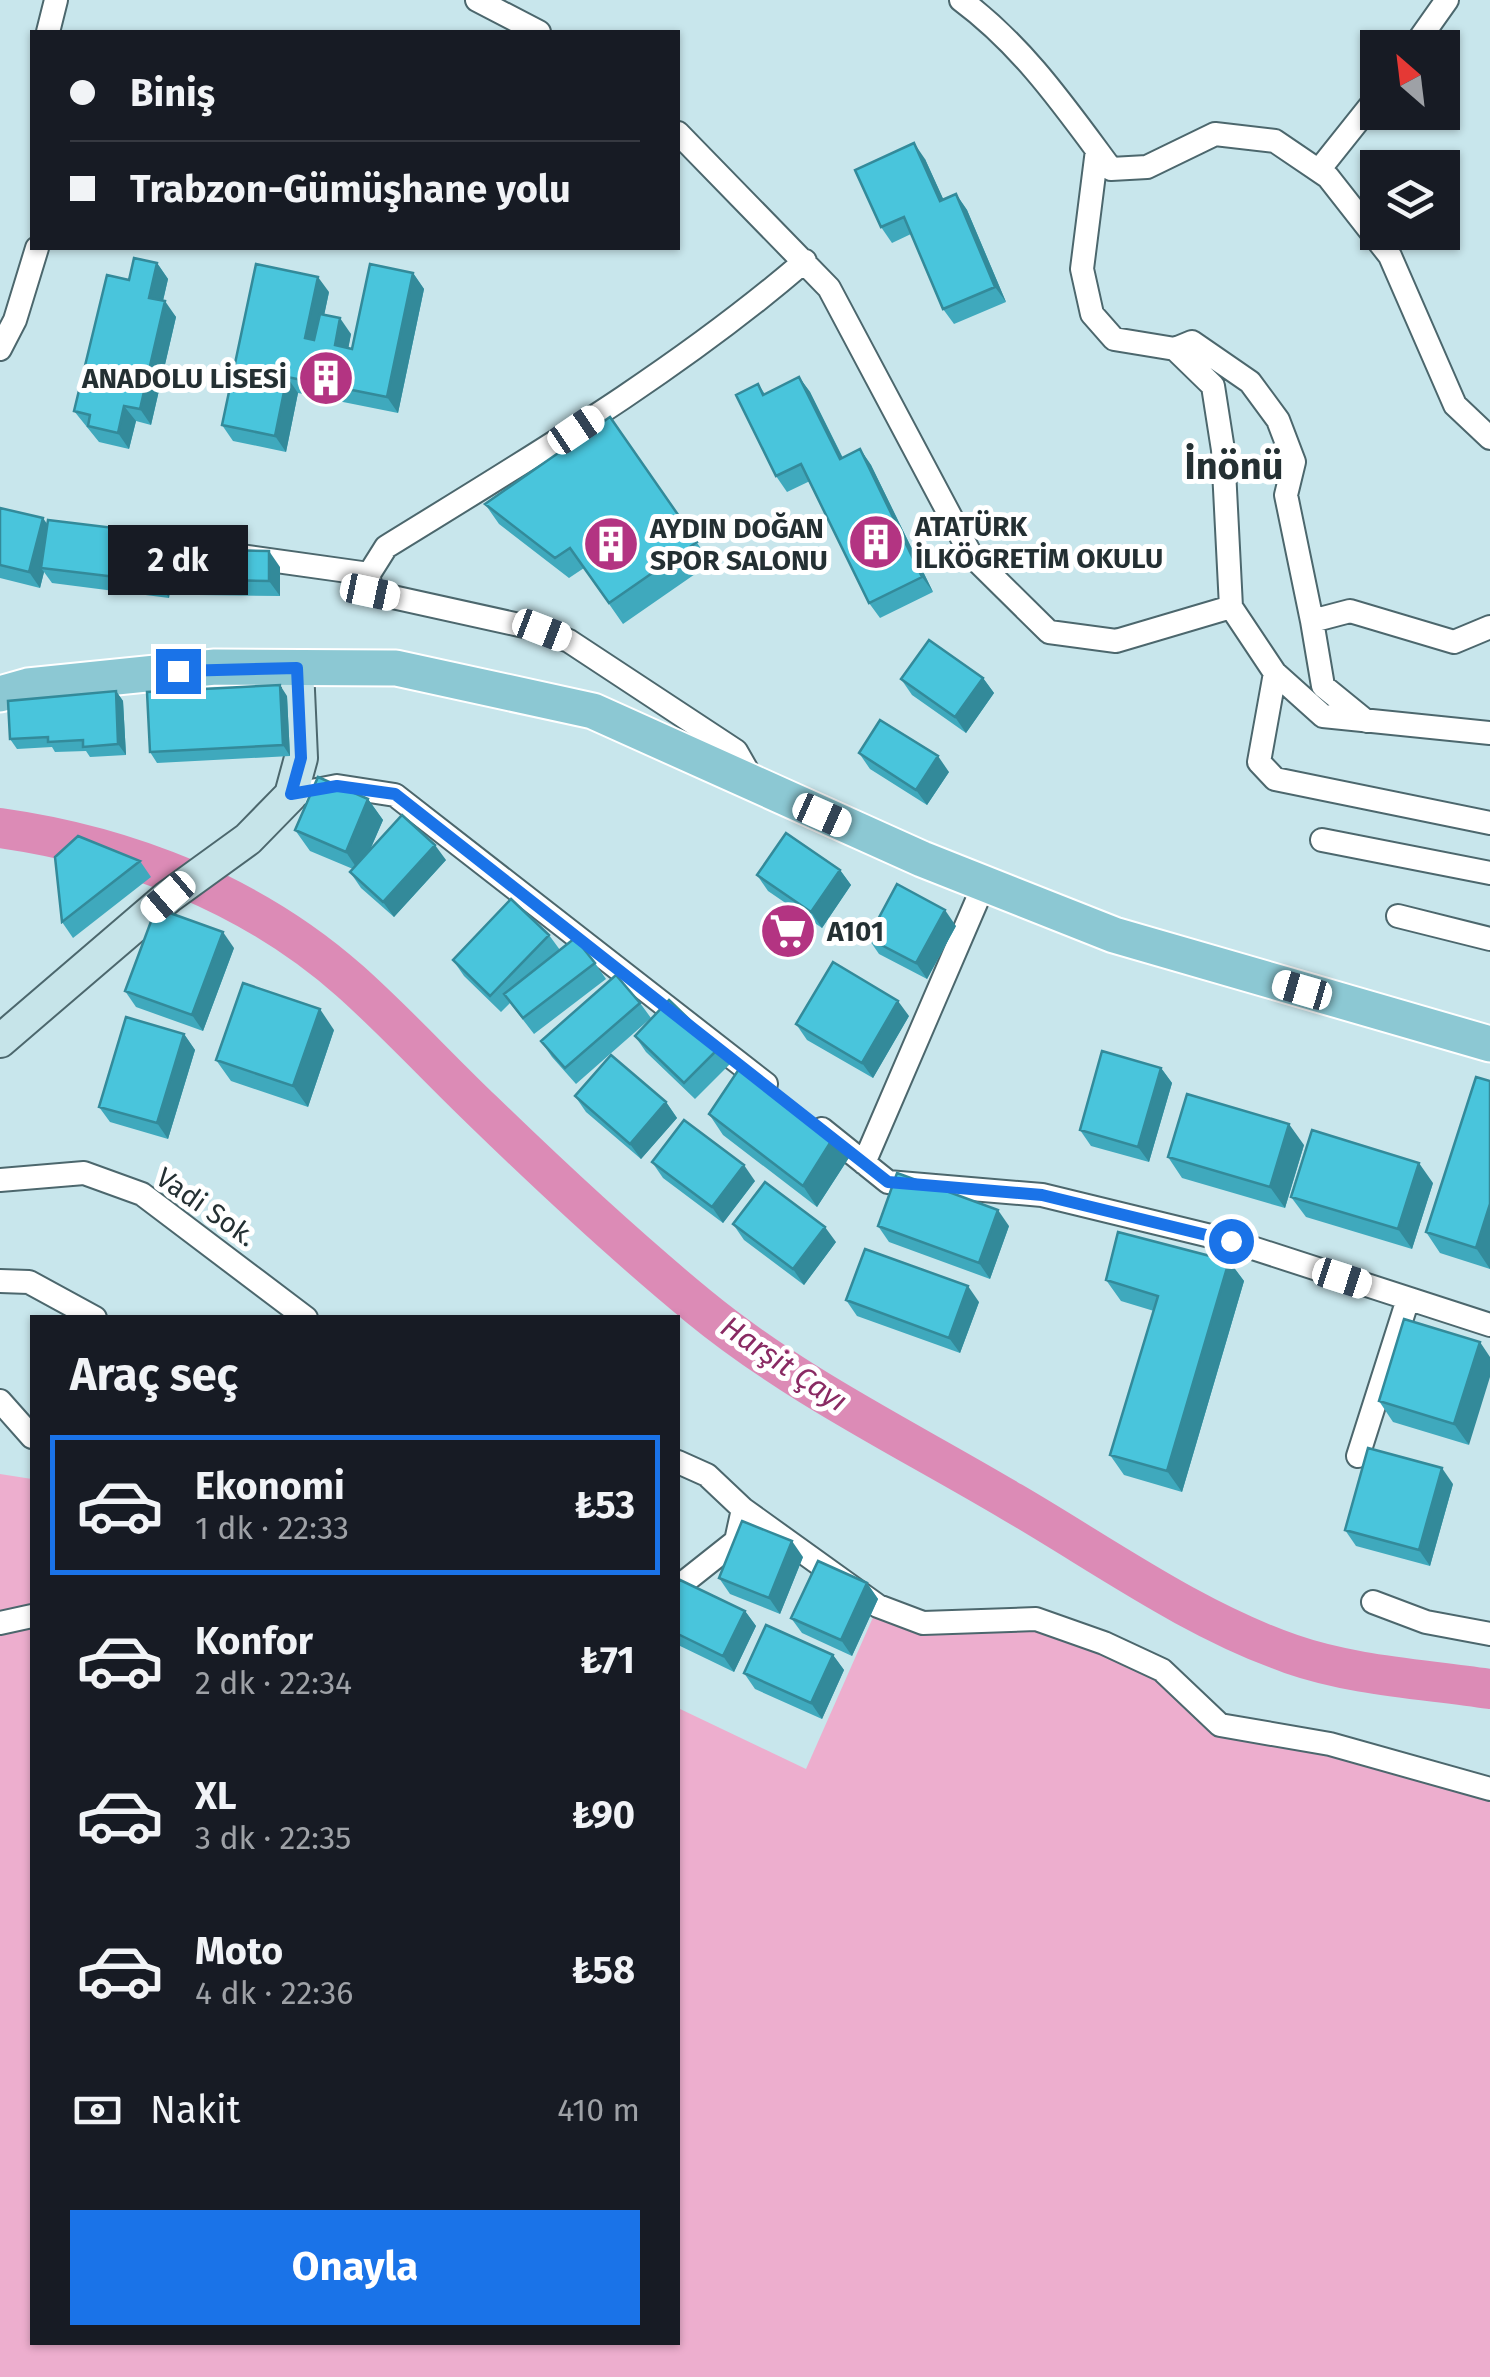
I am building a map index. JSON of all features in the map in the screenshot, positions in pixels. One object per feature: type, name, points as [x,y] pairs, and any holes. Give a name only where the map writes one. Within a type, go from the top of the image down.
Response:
[{"type":"main road","points":[[0,694],[28,686],[215,667],[396,668],[593,711],[756,786],[1114,934],[1490,1044]]},
{"type":"street","points":[[48,30],[56,0]]},
{"type":"street","points":[[477,0],[535,30]]},
{"type":"street","points":[[961,0],[1000,29],[1048,84],[1111,169],[1147,168],[1215,134],[1275,140],[1319,170],[1390,256],[1455,404],[1490,438]]},
{"type":"street","points":[[1426,30],[1448,0]]},
{"type":"street","points":[[1319,170],[1360,119]]},
{"type":"street","points":[[680,135],[829,288],[971,555],[1049,632],[1116,641],[1231,607]]},
{"type":"street","points":[[1097,150],[1082,268],[1092,314],[1114,339],[1176,349],[1192,342],[1250,382],[1278,420],[1294,462],[1286,496],[1323,686],[1368,724]]},
{"type":"street","points":[[0,349],[8,313],[36,250]]},
{"type":"street","points":[[756,786],[736,750],[570,640],[542,630],[370,592],[369,574],[386,547],[616,403],[756,302],[804,260]]},
{"type":"street","points":[[1176,349],[1212,386],[1223,450],[1231,607],[1275,673],[1323,716],[1368,724],[1490,733]]},
{"type":"street","points":[[116,538],[369,574]]},
{"type":"street","points":[[1312,621],[1350,611],[1454,642],[1490,628]]},
{"type":"street","points":[[0,1040],[168,897],[248,839],[291,794],[301,758],[297,668]]},
{"type":"street","points":[[1275,673],[1259,762],[1274,779],[1490,823]]},
{"type":"street","points":[[291,794],[337,786],[395,794],[778,1093]]},
{"type":"street","points":[[1322,840],[1490,873]]},
{"type":"street","points":[[864,1163],[986,882]]},
{"type":"street","points":[[1398,916],[1490,939]]},
{"type":"street","points":[[806,1116],[888,1182],[1042,1195],[1231,1241],[1490,1325]]},
{"type":"street","name":"Vadi Sok.","points":[[0,1180],[84,1173],[142,1194],[302,1315]]},
{"type":"street","points":[[0,1281],[29,1282],[90,1315]]},
{"type":"street","points":[[1358,1456],[1408,1299]]},
{"type":"street","points":[[0,1401],[30,1434]]},
{"type":"street","points":[[680,1463],[707,1475],[743,1508],[878,1606],[922,1623],[1036,1619],[1104,1642],[1162,1670],[1220,1725],[1330,1744],[1490,1789]]},
{"type":"street","points":[[680,1585],[736,1541],[743,1508]]},
{"type":"street","points":[[1373,1602],[1426,1622],[1490,1634]]},
{"type":"street","points":[[0,1624],[30,1616]]},
{"type":"shaded area","points":[[0,1474],[30,1479],[30,2345],[680,2345],[680,1709],[806,1769],[878,1606],[923,1623],[1036,1619],[1104,1643],[1220,1725],[1490,1789],[1490,2377],[0,2377]]},
{"type":"building","points":[[914,143],[940,201],[956,194],[995,287],[943,309],[904,217],[881,227],[855,170]]},
{"type":"building","points":[[134,258],[157,263],[149,298],[165,301],[140,409],[124,406],[118,433],[88,426],[90,415],[74,411],[107,275],[129,280]]},
{"type":"building","name":"ANADOLU LİSESİ","points":[[256,264],[318,277],[305,338],[314,340],[320,314],[340,318],[335,345],[352,349],[370,264],[413,273],[387,397],[287,377],[275,436],[222,425]]},
{"type":"building","name":"ATATÜRK İLKÖGRETİM OKULU","points":[[799,377],[840,459],[860,449],[922,577],[869,603],[801,464],[776,476],[736,395],[758,384],[763,395]]},
{"type":"building","name":"AYDIN DOĞAN SPOR SALONU","points":[[610,417],[697,542],[609,603],[570,548],[555,558],[485,504]]},
{"type":"building","points":[[0,508],[43,518],[29,572],[0,565]]},
{"type":"building","points":[[48,520],[164,534],[158,582],[41,568]]},
{"type":"building","points":[[188,549],[269,551],[269,581],[187,579]]},
{"type":"building","points":[[929,640],[983,678],[955,717],[901,679]]},
{"type":"building","points":[[280,685],[283,745],[150,752],[147,692]]},
{"type":"building","points":[[116,691],[118,744],[83,747],[83,740],[10,739],[8,701]]},
{"type":"building","points":[[880,720],[938,756],[916,790],[859,753]]},
{"type":"building","points":[[318,777],[368,799],[346,852],[295,830]]},
{"type":"building","points":[[402,815],[435,845],[383,902],[350,872]]},
{"type":"building","points":[[786,833],[840,870],[811,912],[757,875]]},
{"type":"building","points":[[78,836],[140,861],[62,922],[55,857]]},
{"type":"building","points":[[897,884],[945,910],[916,963],[868,938]]},
{"type":"building","points":[[511,899],[549,935],[490,996],[453,960]]},
{"type":"building","points":[[156,908],[223,932],[192,1015],[125,991]]},
{"type":"building","points":[[575,938],[595,963],[523,1018],[504,994]]},
{"type":"building","points":[[833,962],[898,1001],[862,1063],[796,1024]]},
{"type":"building","points":[[616,975],[640,1003],[565,1068],[541,1041]]},
{"type":"building","points":[[243,983],[320,1009],[293,1086],[216,1060]]},
{"type":"building","points":[[669,1000],[719,1048],[684,1083],[635,1036]]},
{"type":"building","points":[[126,1017],[184,1034],[157,1123],[99,1107]]},
{"type":"building","points":[[1102,1051],[1161,1068],[1138,1147],[1080,1130]]},
{"type":"building","points":[[611,1055],[666,1102],[630,1144],[575,1096]]},
{"type":"building","points":[[743,1063],[835,1135],[803,1186],[709,1114]]},
{"type":"building","points":[[1476,1077],[1490,1081],[1490,1204],[1476,1248],[1426,1232]]},
{"type":"building","points":[[1187,1094],[1289,1124],[1270,1187],[1168,1157]]},
{"type":"building","points":[[684,1120],[744,1165],[712,1207],[652,1162]]},
{"type":"building","points":[[1312,1130],[1419,1163],[1398,1229],[1291,1197]]},
{"type":"building","points":[[897,1173],[998,1210],[979,1263],[878,1226]]},
{"type":"building","points":[[765,1182],[825,1227],[793,1269],[733,1224]]},
{"type":"building","points":[[1118,1232],[1229,1261],[1167,1471],[1110,1455],[1158,1296],[1106,1280]]},
{"type":"building","points":[[865,1249],[968,1286],[949,1338],[846,1300]]},
{"type":"building","points":[[1404,1319],[1480,1342],[1454,1424],[1379,1401]]},
{"type":"building","points":[[1368,1448],[1442,1468],[1419,1550],[1345,1530]]},
{"type":"building","points":[[742,1521],[792,1541],[769,1598],[719,1578]]},
{"type":"building","points":[[818,1561],[867,1583],[841,1640],[791,1618]]},
{"type":"building","points":[[680,1580],[745,1611],[723,1656],[680,1635]]},
{"type":"building","points":[[766,1625],[833,1655],[811,1703],[744,1673]]},
{"type":"waterway","name":"Harşit Çayı","points":[[0,828],[95,847],[141,862],[187,879],[272,923],[350,981],[589,1211],[735,1335],[851,1410],[1148,1585],[1218,1623],[1291,1654],[1364,1672],[1490,1689]]},
{"type":"place","name":"ANADOLU LİSESİ","points":[[326,378]]},
{"type":"place","name":"ATATÜRK İLKÖGRETİM OKULU","points":[[876,542]]},
{"type":"place","name":"AYDIN DOĞAN SPOR SALONU","points":[[611,544]]},
{"type":"place","name":"A101","points":[[788,931]]},
{"type":"district","name":"İnönü","points":[[1234,466]]},
{"type":"route","points":[[178,671],[215,667],[297,668],[301,758],[291,794],[337,786],[395,794],[888,1182],[1042,1195],[1231,1241]]}]
